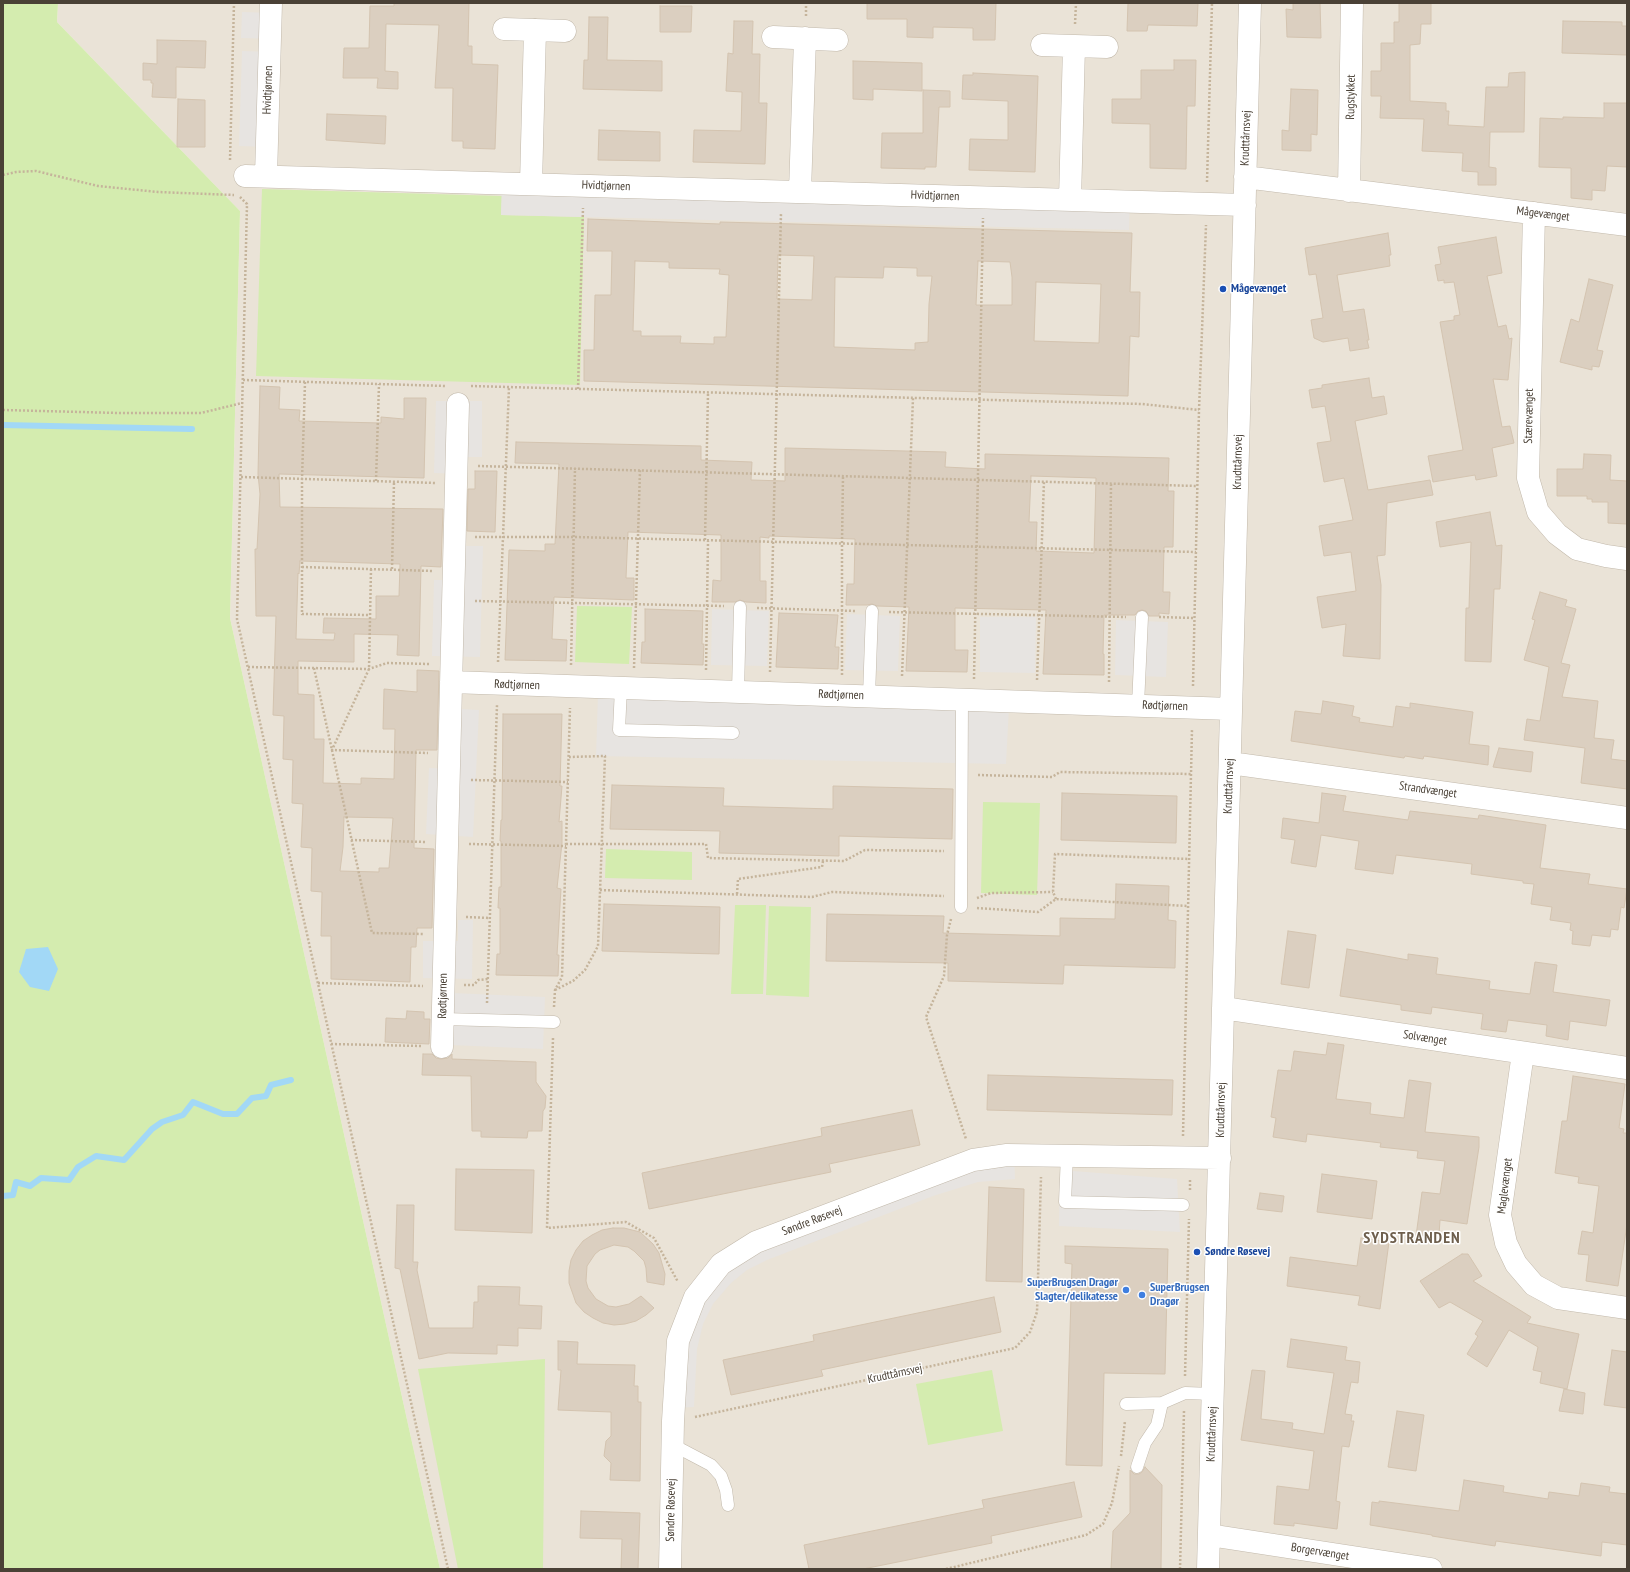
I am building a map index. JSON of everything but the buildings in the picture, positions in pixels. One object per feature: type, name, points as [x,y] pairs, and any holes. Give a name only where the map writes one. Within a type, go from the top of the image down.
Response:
[{"type":"street","name":"Hvidtjørnen","points":[[271,3],[246,184],[531,184],[1245,205]]},
{"type":"street","name":"Krudttårnsvej","points":[[1208,1569],[1250,3]]},
{"type":"street","name":"Rugstykket","points":[[1349,191],[1352,3]]},
{"type":"street","points":[[504,29],[564,31]]},
{"type":"street","points":[[531,184],[535,30]]},
{"type":"street","points":[[773,37],[837,40]]},
{"type":"street","points":[[791,192],[805,38]]},
{"type":"street","points":[[1042,45],[1107,46]]},
{"type":"street","points":[[1070,200],[1074,46]]},
{"type":"street","name":"Mågevænget","points":[[1245,177],[1627,225]]},
{"type":"street","name":"Stærevænget","points":[[1534,213],[1528,478],[1538,512],[1557,534],[1577,549],[1627,559]]},
{"type":"street","name":"Rødtjørnen","points":[[442,1047],[458,404]]},
{"type":"street","name":"Rødtjørnen","points":[[451,682],[1232,709]]},
{"type":"street","name":"Strandvænget","points":[[1230,763],[1627,818]]},
{"type":"street","name":"Solvænget","points":[[1223,1008],[1627,1068]]},
{"type":"street","name":"Maglevænget","points":[[1523,1053],[1500,1215],[1506,1243],[1516,1264],[1534,1285],[1558,1298],[1627,1308]]},
{"type":"street","name":"Søndre Røsevej","points":[[670,1569],[673,1421],[678,1341],[695,1297],[721,1264],[756,1242],[973,1160],[1007,1155],[1042,1154],[1220,1158]]},
{"type":"street","name":"Borgervænget","points":[[1209,1535],[1430,1569]]},
{"type":"lane","points":[[738,692],[740,607]]},
{"type":"lane","points":[[869,696],[872,611]]},
{"type":"lane","points":[[1138,705],[1142,617]]},
{"type":"lane","points":[[621,688],[619,730],[733,732]]},
{"type":"lane","points":[[958,904],[961,851],[961,775],[968,700]]},
{"type":"lane","points":[[443,1019],[554,1022]]},
{"type":"lane","points":[[1067,1155],[1065,1202],[1186,1210]]},
{"type":"lane","points":[[1126,1404],[1162,1403],[1184,1393],[1213,1394]]},
{"type":"lane","points":[[1137,1467],[1145,1443],[1157,1426],[1162,1403]]},
{"type":"lane","points":[[673,1445],[710,1465],[720,1476],[726,1490],[728,1505]]},
{"type":"path","points":[[230,161],[234,3]]},
{"type":"path","points":[[1190,1191],[1190,1176],[1183,1158],[1197,486],[1207,204],[1212,3]]},
{"type":"path","points":[[3,175],[16,172],[36,171],[105,186],[158,192],[246,184],[247,204],[237,619],[448,1569]]},
{"type":"path","points":[[578,389],[584,186]]},
{"type":"path","points":[[770,673],[777,394],[791,192]]},
{"type":"path","points":[[968,700],[975,614],[984,198]]},
{"type":"path","points":[[243,380],[447,386]]},
{"type":"path","points":[[305,382],[302,479],[302,614],[370,615]]},
{"type":"path","points":[[376,481],[379,384]]},
{"type":"path","points":[[470,386],[1142,404],[1199,410]]},
{"type":"path","points":[[486,1020],[497,684],[509,387]]},
{"type":"path","points":[[706,691],[706,473],[708,393]]},
{"type":"path","points":[[902,676],[912,398]]},
{"type":"path","points":[[3,410],[119,413],[201,412],[242,404]]},
{"type":"path","points":[[240,477],[394,482],[456,475],[507,466],[706,473],[1197,486]]},
{"type":"path","points":[[575,468],[571,686],[562,976],[555,990],[547,1228],[626,1222],[654,1238],[670,1265],[681,1288],[695,1297]]},
{"type":"path","points":[[634,669],[640,470]]},
{"type":"path","points":[[842,675],[843,476]]},
{"type":"path","points":[[1037,680],[1044,481]]},
{"type":"path","points":[[392,570],[394,482]]},
{"type":"path","points":[[1109,682],[1111,483]]},
{"type":"path","points":[[454,538],[504,537],[638,539],[1196,552]]},
{"type":"path","points":[[302,567],[454,572]]},
{"type":"path","points":[[332,750],[369,669],[371,569]]},
{"type":"path","points":[[453,600],[975,614],[1194,618]]},
{"type":"path","points":[[314,668],[372,933],[445,934]]},
{"type":"path","points":[[332,750],[449,754]]},
{"type":"path","points":[[555,990],[573,981],[585,970],[598,946],[605,756],[569,757]]},
{"type":"path","points":[[961,775],[1052,777],[1060,772],[1191,774]]},
{"type":"path","points":[[449,780],[568,782]]},
{"type":"path","points":[[351,840],[566,845],[706,844],[708,858],[822,861],[844,861],[865,850],[961,851]]},
{"type":"path","points":[[1056,899],[1053,892],[1055,854],[1189,859]]},
{"type":"path","points":[[737,894],[738,879],[822,867],[822,861]]},
{"type":"path","points":[[600,890],[812,896],[832,892],[953,896],[958,904]]},
{"type":"path","points":[[958,904],[991,893],[1053,892]]},
{"type":"path","points":[[958,904],[1038,912],[1056,899],[1188,906]]},
{"type":"path","points":[[958,904],[947,935],[944,976],[926,1017],[973,1160]]},
{"type":"path","points":[[318,983],[444,986]]},
{"type":"path","points":[[331,1044],[442,1047]]},
{"type":"path","name":"Krudttårnsvej","points":[[673,1421],[1015,1348],[1030,1332],[1037,1312],[1042,1154]]},
{"type":"path","points":[[1180,1569],[1186,1210]]},
{"type":"path","points":[[1121,1458],[1126,1404]]},
{"type":"path","points":[[946,1569],[1086,1535],[1103,1524],[1112,1502],[1120,1465]]},
{"type":"shaded area","points":[[58,3],[1627,3],[1627,1569],[440,1569],[230,618],[240,211],[57,22]]},
{"type":"shaded area","points":[[242,12],[274,13],[273,39],[241,38]]},
{"type":"shaded area","points":[[242,51],[273,52],[270,147],[239,146]]},
{"type":"shaded area","points":[[502,180],[1130,195],[1129,230],[501,215]]},
{"type":"shaded area","points":[[436,401],[482,401],[482,457],[463,457],[462,474],[434,473]]},
{"type":"shaded area","points":[[465,546],[483,546],[480,657],[432,656],[434,580],[464,580]]},
{"type":"shaded area","points":[[712,609],[769,611],[767,666],[711,665]]},
{"type":"shaded area","points":[[847,614],[900,616],[898,671],[845,670]]},
{"type":"shaded area","points":[[980,617],[1036,617],[1035,673],[980,672]]},
{"type":"shaded area","points":[[1116,620],[1168,622],[1166,677],[1115,675]]},
{"type":"shaded area","points":[[598,695],[1009,707],[1006,764],[596,756]]},
{"type":"shaded area","points":[[461,709],[479,710],[473,837],[426,834],[429,768],[458,769]]},
{"type":"shaded area","points":[[458,920],[473,920],[472,979],[423,978],[423,941],[458,941]]},
{"type":"shaded area","points":[[452,993],[545,997],[543,1049],[450,1045]]},
{"type":"shaded area","points":[[1014,1151],[1015,1179],[978,1182],[933,1196],[767,1260],[747,1270],[731,1283],[713,1304],[703,1324],[697,1349],[694,1407],[673,1408],[679,1325],[752,1240]]},
{"type":"shaded area","points":[[1060,1170],[1177,1179],[1180,1232],[1059,1226]]},
{"type":"green space","points":[[3,3],[58,3],[57,22],[240,211],[230,618],[440,1569],[3,1569]]},
{"type":"green space","points":[[262,189],[502,196],[501,215],[584,217],[580,385],[256,376]]},
{"type":"green space","points":[[577,606],[632,607],[629,664],[575,662]]},
{"type":"green space","points":[[983,802],[1040,803],[1037,895],[981,893]]},
{"type":"green space","points":[[606,849],[692,852],[692,880],[605,878]]},
{"type":"green space","points":[[735,905],[766,905],[763,994],[731,994]]},
{"type":"green space","points":[[769,906],[811,907],[809,997],[766,995]]},
{"type":"green space","points":[[545,1359],[543,1569],[458,1569],[418,1369]]},
{"type":"green space","points":[[992,1370],[1003,1431],[928,1445],[916,1384]]},
{"type":"water","points":[[48,947],[58,969],[49,991],[30,987],[19,972],[26,949]]},
{"type":"waterway","points":[[3,425],[192,429]]},
{"type":"waterway","points":[[3,1196],[13,1195],[16,1182],[30,1186],[41,1178],[69,1180],[78,1167],[96,1156],[124,1160],[152,1129],[162,1122],[183,1115],[193,1102],[223,1114],[237,1114],[252,1098],[266,1096],[271,1085],[291,1080]]},
{"type":"place","name":"Mågevænget","points":[[1223,289]]},
{"type":"place","name":"Søndre Røsevej","points":[[1197,1252]]},
{"type":"place","name":"SuperBrugsen Dragør Slagter/delikatesse","points":[[1126,1290]]},
{"type":"place","name":"SuperBrugsen Dragør","points":[[1142,1295]]},
{"type":"district","name":"SYDSTRANDEN","points":[[1412,1238]]}]
